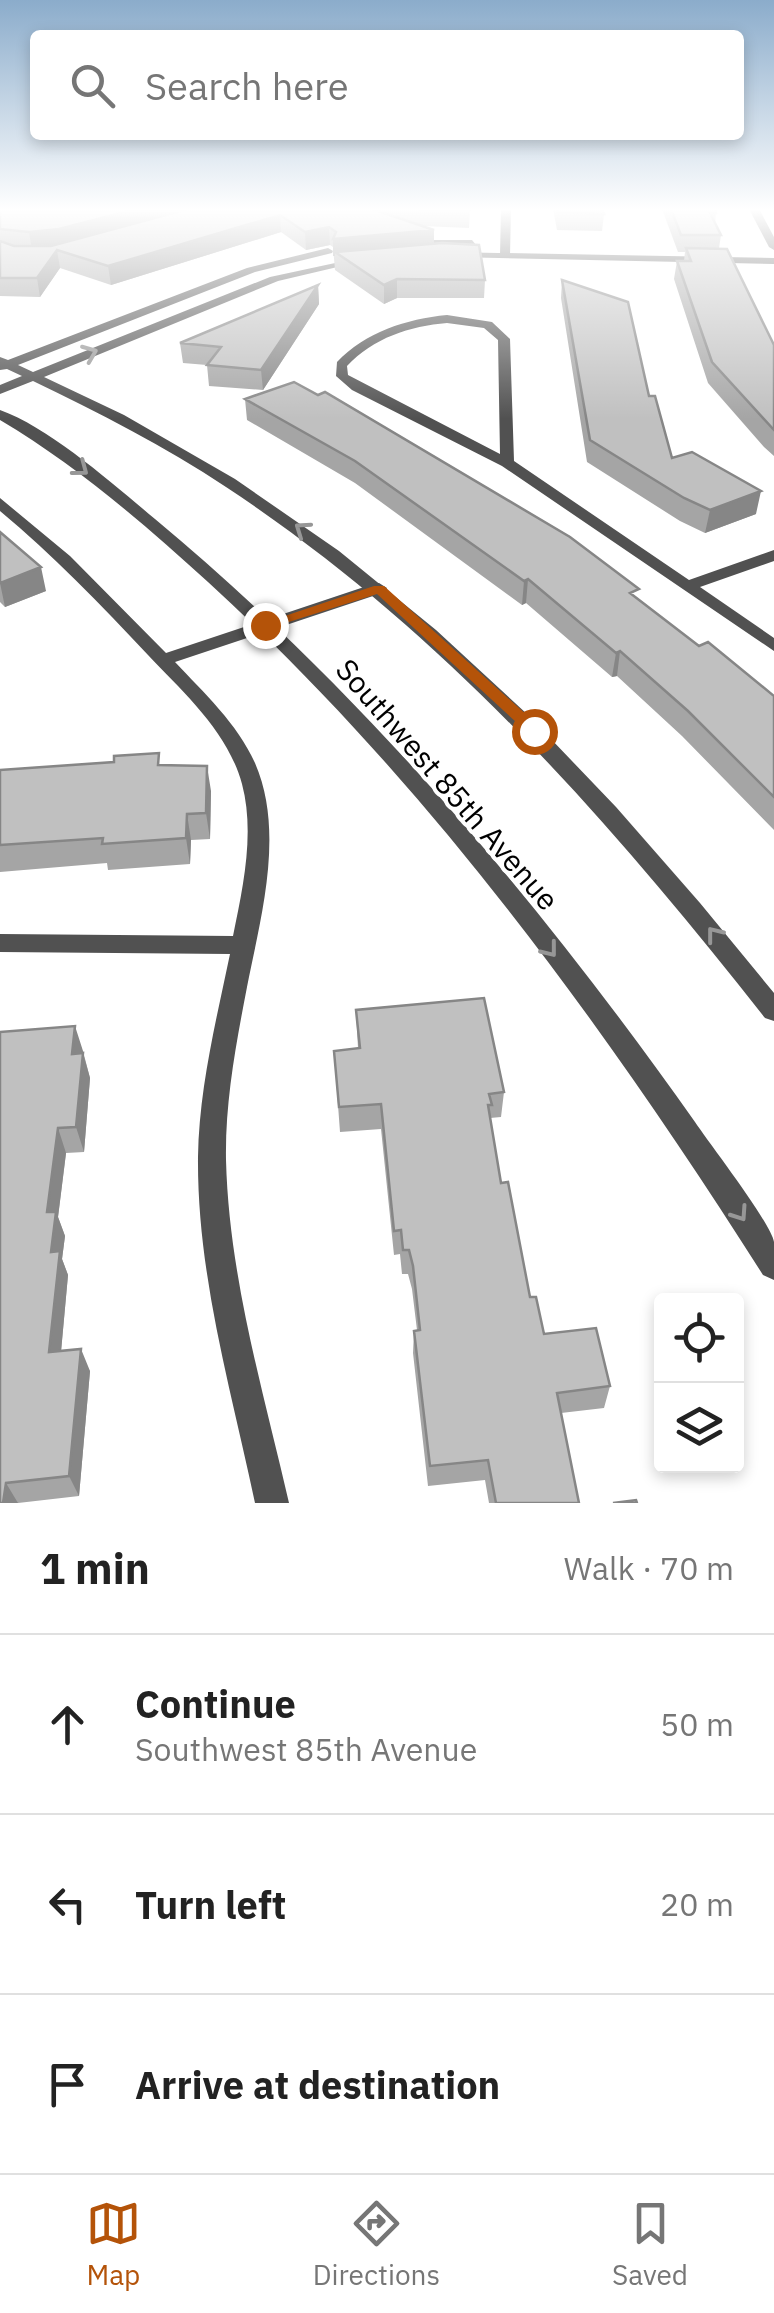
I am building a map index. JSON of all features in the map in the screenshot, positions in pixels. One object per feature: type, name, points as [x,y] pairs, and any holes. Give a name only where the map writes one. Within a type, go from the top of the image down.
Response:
[{"type":"street","points":[[3,364],[227,279]]},
{"type":"street","points":[[0,390],[274,279]]},
{"type":"street","points":[[507,463],[504,338],[488,325],[447,319],[417,323],[358,350],[341,365],[342,376],[357,387],[507,463],[774,646]]},
{"type":"street","points":[[3,364],[205,463],[315,538],[379,588],[513,710],[600,800],[774,1011]]},
{"type":"street","name":"Southwest 85th Avenue","points":[[0,414],[137,512],[265,625],[380,745],[520,911],[630,1056],[774,1264]]},
{"type":"street","points":[[5,513],[104,597],[220,725],[247,770],[258,840],[213,1112],[212,1190],[222,1274],[272,1503]]},
{"type":"street","points":[[690,585],[774,555]]},
{"type":"street","points":[[163,660],[379,588]]},
{"type":"street","points":[[0,943],[241,945]]},
{"type":"building","points":[[375,279],[397,279],[384,285]]},
{"type":"building","points":[[683,279],[742,279],[774,345],[774,430],[712,362]]},
{"type":"building","points":[[562,280],[628,302],[649,396],[655,396],[672,458],[692,452],[761,491],[710,510],[590,440]]},
{"type":"building","points":[[318,285],[261,370],[207,365],[221,347],[180,343]]},
{"type":"building","points":[[294,382],[318,395],[325,392],[570,537],[639,589],[630,593],[699,646],[708,642],[774,696],[774,797],[688,711],[620,651],[616,653],[528,579],[524,581],[355,461],[245,399]]},
{"type":"building","points":[[0,532],[41,567],[0,583]]},
{"type":"building","points":[[159,753],[158,765],[207,766],[206,813],[187,814],[186,838],[102,844],[103,838],[0,845],[0,770],[114,762],[114,756]]},
{"type":"building","points":[[484,998],[504,1092],[489,1094],[492,1105],[488,1105],[501,1183],[508,1182],[530,1297],[536,1297],[544,1334],[596,1328],[610,1386],[557,1393],[579,1503],[496,1503],[488,1460],[430,1466],[414,1331],[420,1330],[413,1266],[409,1250],[403,1250],[401,1230],[394,1231],[381,1104],[339,1107],[334,1051],[360,1048],[356,1010]]},
{"type":"building","points":[[75,1026],[72,1054],[83,1053],[76,1127],[58,1128],[47,1212],[56,1212],[51,1252],[60,1251],[49,1352],[81,1349],[69,1476],[6,1483],[0,1503],[0,1032]]},
{"type":"route","points":[[265,625],[379,588],[534,731]]}]
